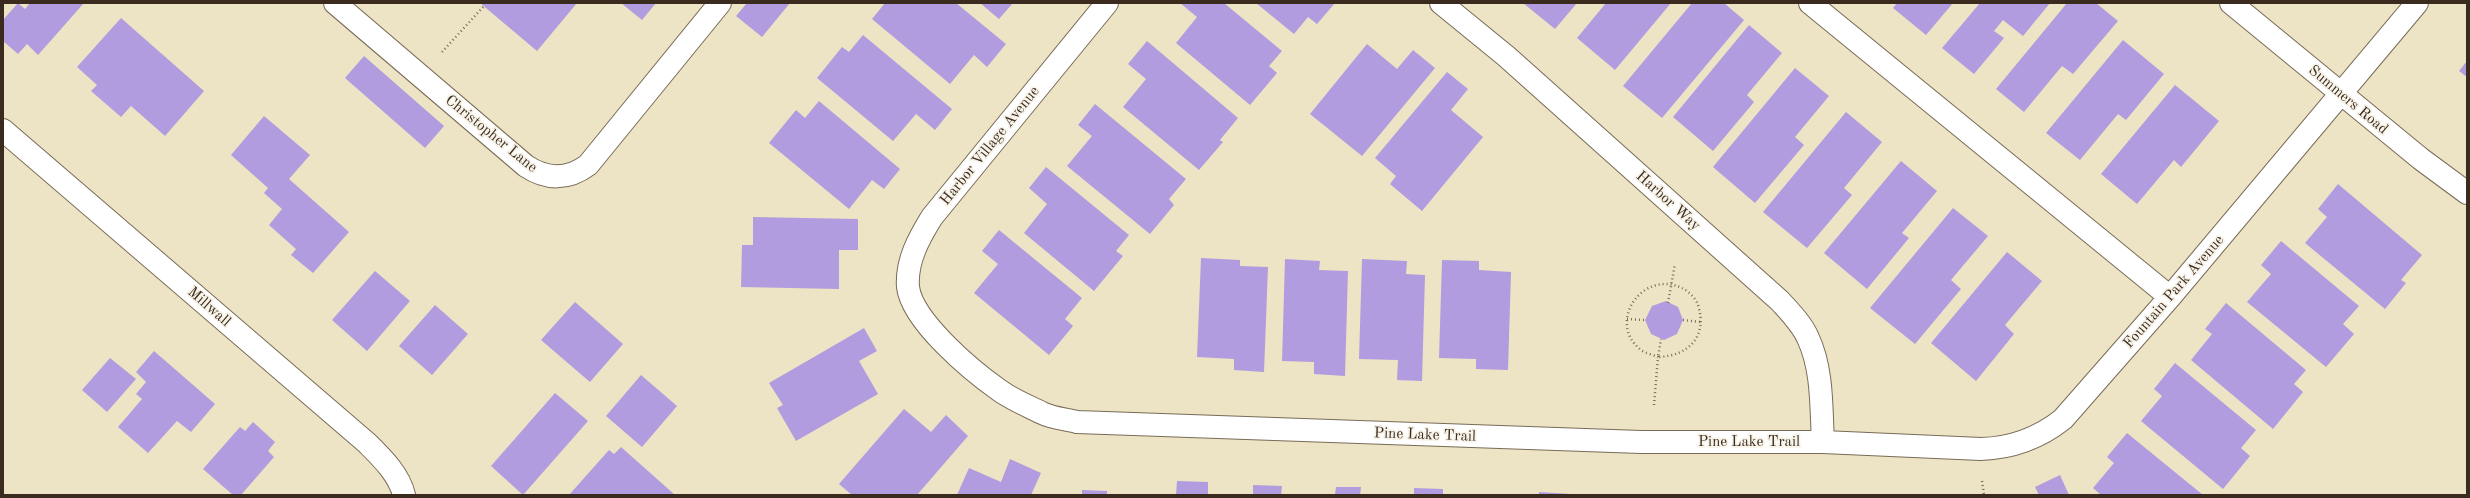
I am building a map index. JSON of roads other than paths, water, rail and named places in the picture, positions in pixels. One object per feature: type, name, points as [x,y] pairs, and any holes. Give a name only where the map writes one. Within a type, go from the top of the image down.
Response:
[{"type":"street","name":"Christopher Lane","points":[[334,3],[530,168],[551,177],[568,175],[588,165],[720,3]]},
{"type":"street","name":"Harbor Village Avenue","points":[[914,304],[908,288],[910,266],[917,241],[932,217],[1107,3]]},
{"type":"street","name":"Harbor Way","points":[[1441,3],[1506,56],[1780,301],[1808,337],[1815,354],[1820,393],[1823,442]]},
{"type":"street","points":[[1810,3],[2170,297]]},
{"type":"street","name":"Summers Road","points":[[2231,3],[2421,159],[2467,193]]},
{"type":"street","name":"Fountain Park Avenue","points":[[1980,449],[2002,448],[2022,443],[2045,432],[2063,419],[2170,297],[2417,3]]},
{"type":"street","name":"Millwall","points":[[3,130],[366,443],[393,473],[404,495]]},
{"type":"street","name":"Pine Lake Trail","points":[[914,304],[934,333],[964,362],[1000,391],[1044,414],[1077,422],[1641,442],[1823,442],[1980,449]]}]
